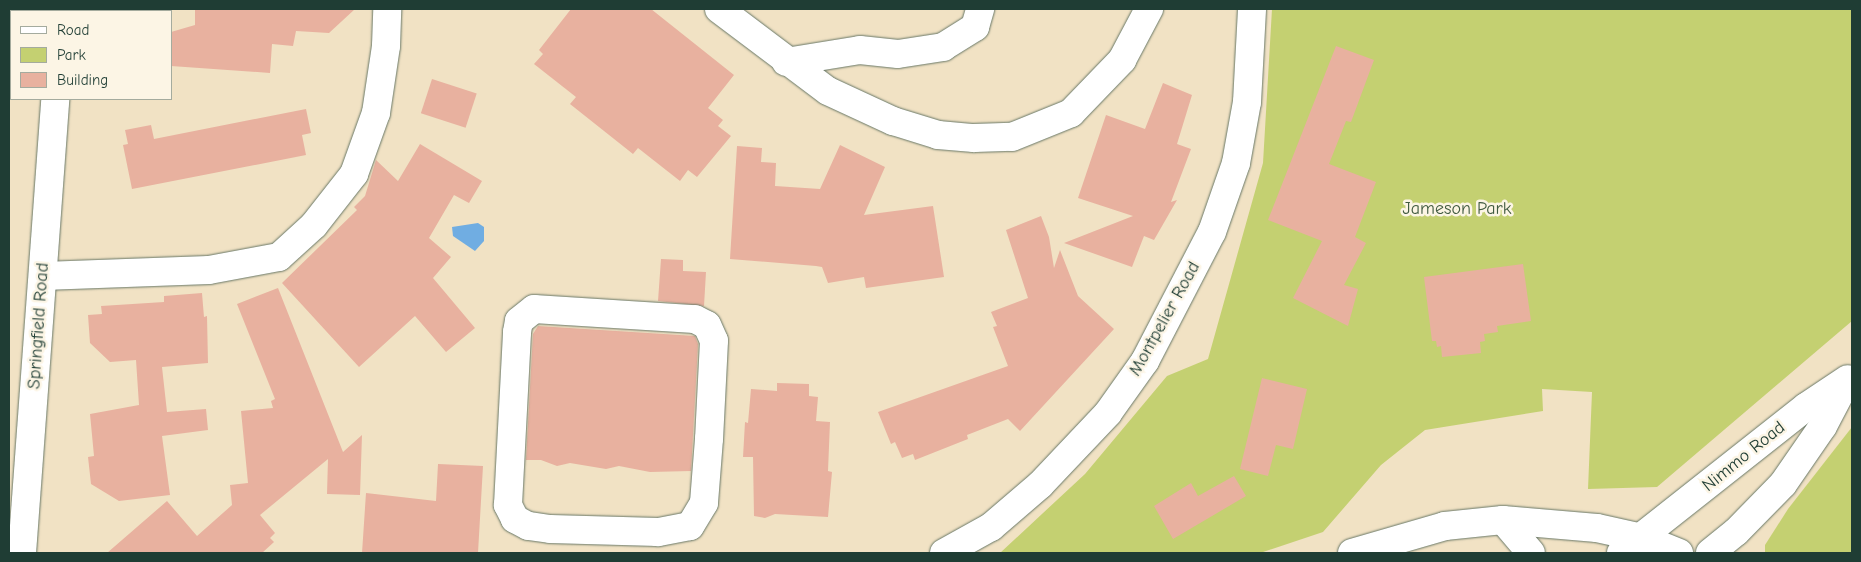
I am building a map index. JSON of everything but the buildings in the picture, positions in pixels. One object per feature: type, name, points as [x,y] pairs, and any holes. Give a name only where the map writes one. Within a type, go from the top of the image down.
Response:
[{"type":"street","points":[[43,276],[209,270],[280,257],[314,225],[354,174],[376,113],[386,46],[387,9]]},
{"type":"street","points":[[719,9],[786,62],[828,91],[893,121],[938,135],[1012,136],[1054,122],[1084,102],[1122,60],[1142,28],[1149,9]]},
{"type":"street","points":[[786,62],[860,50],[898,54],[943,47],[975,28],[980,9]]},
{"type":"street","name":"Montpelier Road","points":[[944,553],[991,527],[1040,485],[1108,413],[1145,361],[1212,232],[1236,164],[1247,102],[1252,9]]},
{"type":"street","name":"Springfield Road","points":[[22,553],[55,100]]},
{"type":"street","points":[[534,309],[695,319],[711,332],[714,341],[709,440],[704,503],[698,518],[681,530],[622,542],[528,526],[515,519],[508,505],[517,332],[519,321],[534,309]]},
{"type":"street","name":"Nimmo Road","points":[[1632,546],[1806,407],[1850,376]]},
{"type":"street","name":"Nimmo Road","points":[[1710,553],[1736,532],[1783,484],[1823,426],[1850,376]]},
{"type":"street","points":[[1502,520],[1531,553]]},
{"type":"street","points":[[1352,553],[1445,526],[1502,520],[1596,528],[1632,546],[1679,553]]},
{"type":"green space","name":"Jameson Park","points":[[1272,9],[1852,9],[1852,321],[1657,487],[1588,489],[1592,392],[1542,389],[1543,411],[1425,430],[1381,465],[1323,532],[1260,553],[1000,553],[1085,474],[1167,376],[1208,359],[1263,163]]},
{"type":"green space","points":[[1852,427],[1852,553],[1765,553],[1765,545],[1788,509]]},
{"type":"water","points":[[478,223],[484,227],[484,241],[475,251],[453,236],[452,227]]}]
